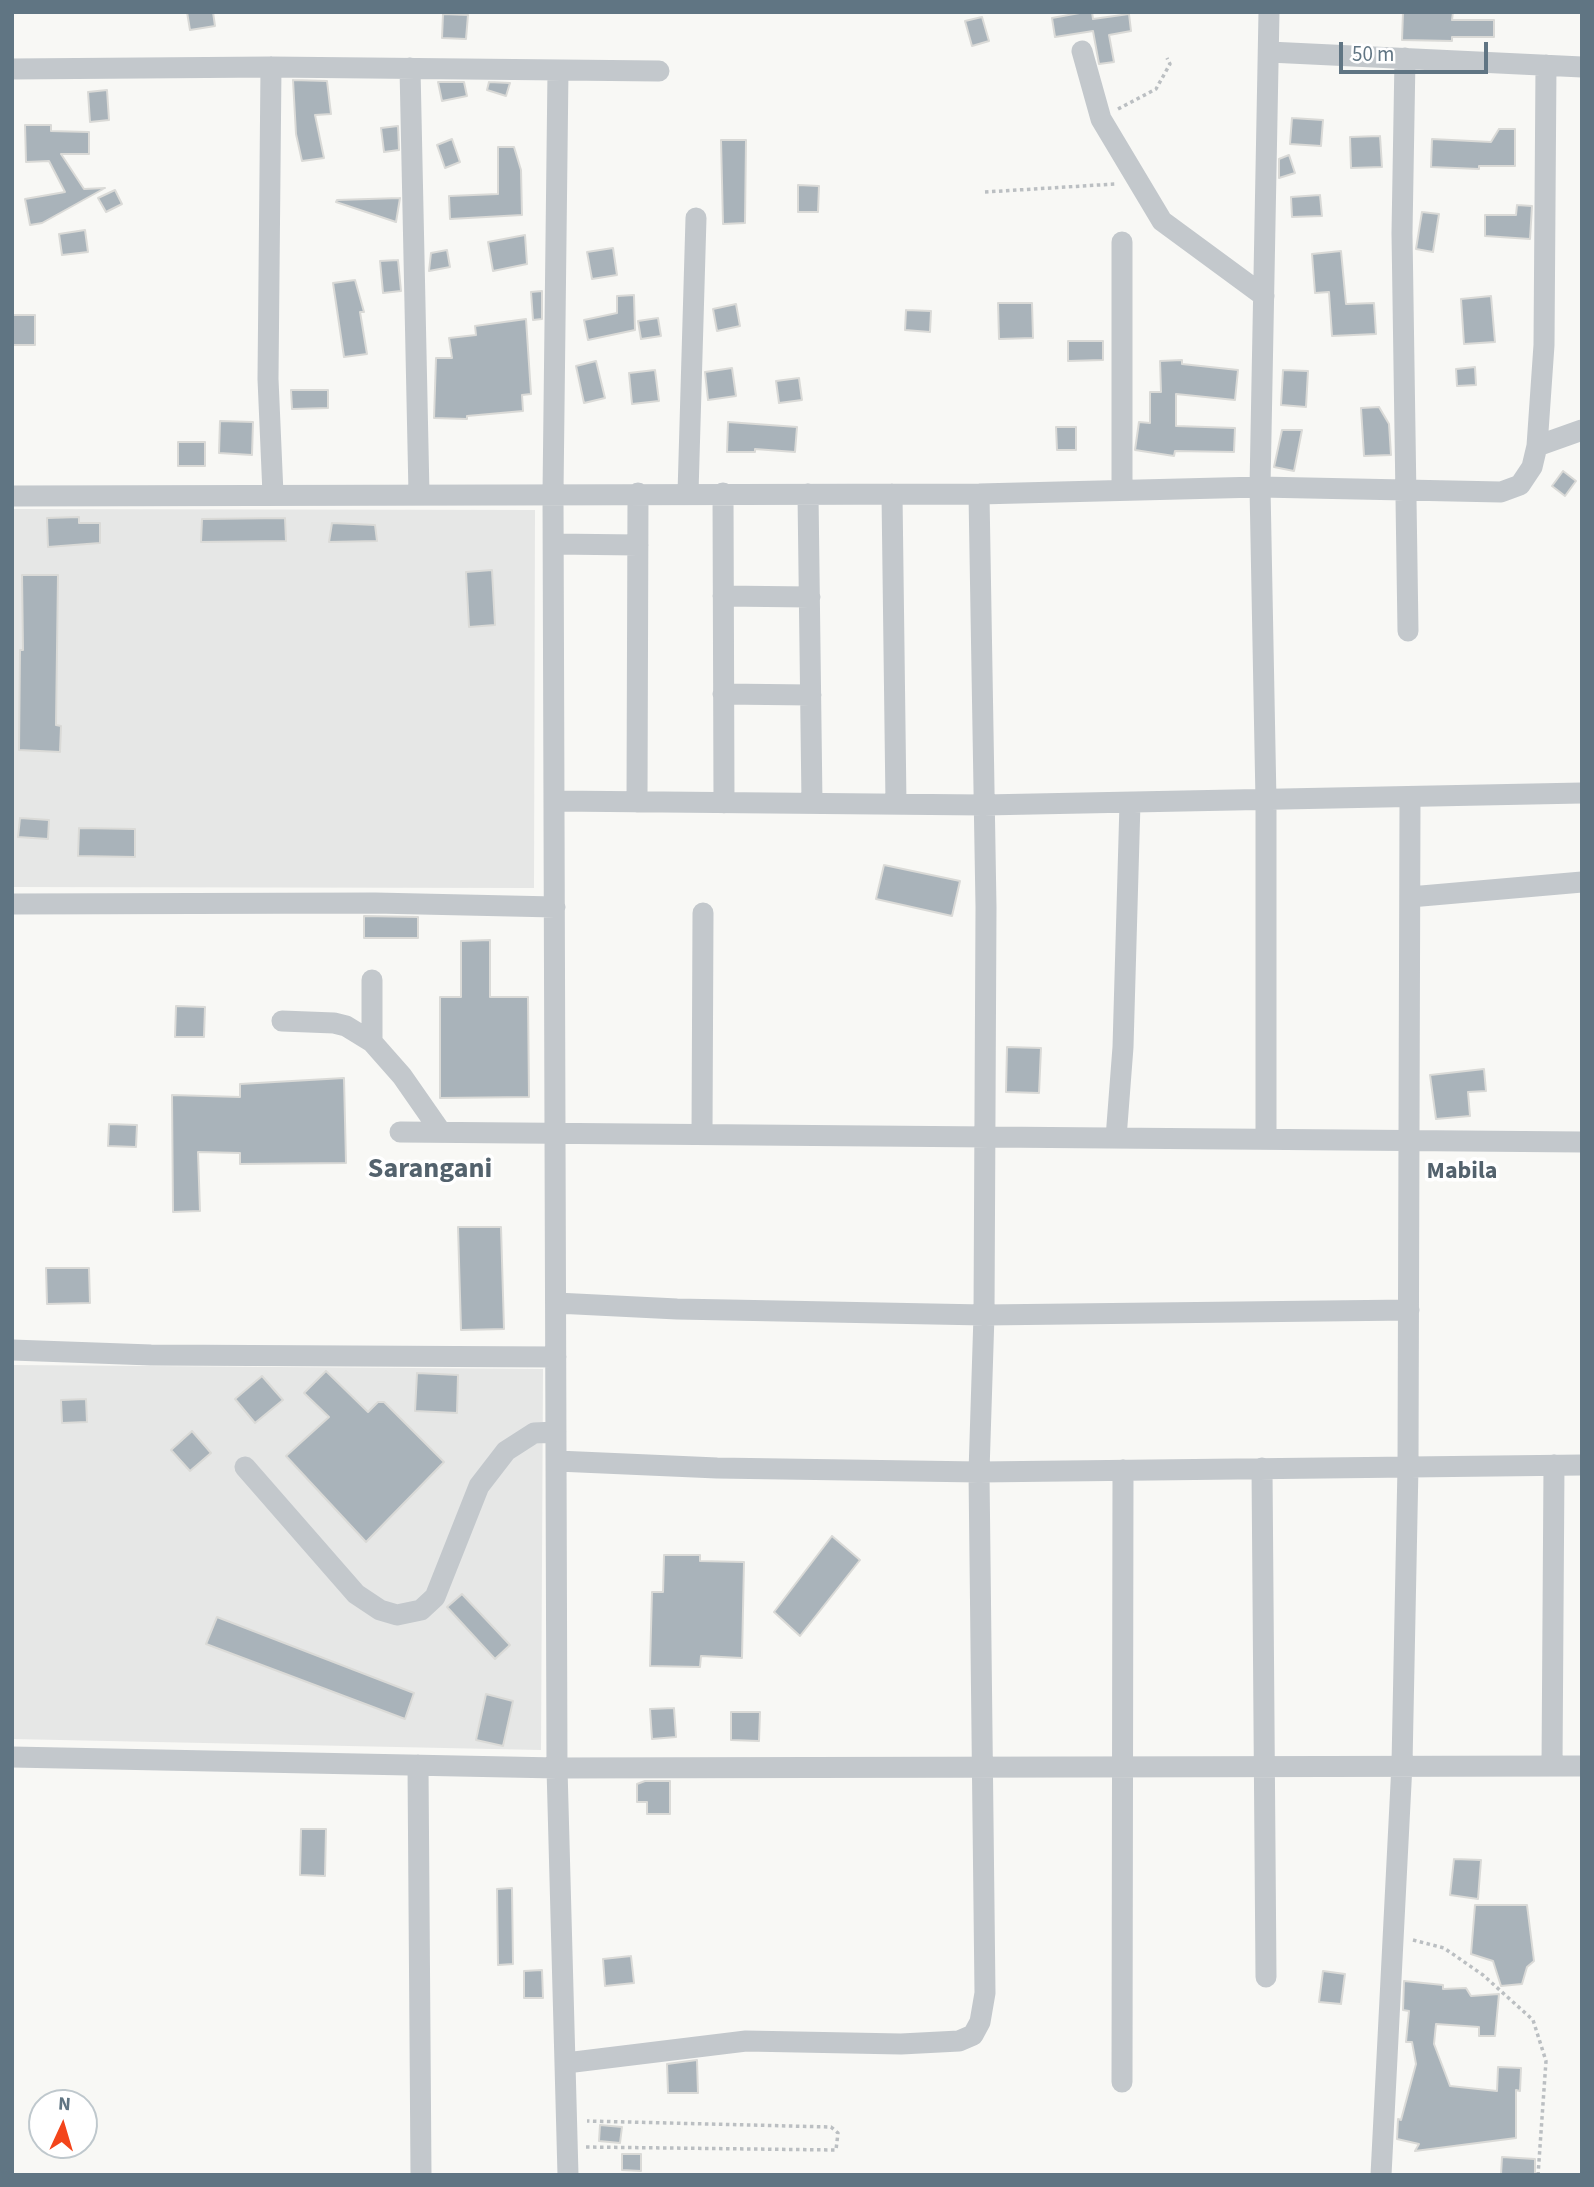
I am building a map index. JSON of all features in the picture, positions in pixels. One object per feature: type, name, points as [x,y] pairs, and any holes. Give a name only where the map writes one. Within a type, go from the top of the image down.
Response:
[{"type":"street","points":[[1266,1138],[1266,801],[1260,487],[1269,12]]},
{"type":"street","points":[[1082,51],[1101,119],[1161,221],[1264,296]]},
{"type":"street","points":[[1269,52],[1582,67]]},
{"type":"street","points":[[1405,58],[1402,247],[1408,631]]},
{"type":"street","points":[[12,496],[979,494],[1260,487],[1501,492],[1520,485],[1532,467],[1537,446],[1544,345],[1546,65]]},
{"type":"street","points":[[271,67],[268,379],[273,495]]},
{"type":"street","points":[[12,69],[271,67],[659,71]]},
{"type":"street","points":[[410,68],[419,494]]},
{"type":"street","points":[[558,70],[553,493],[556,1461],[558,1768],[568,2175]]},
{"type":"street","points":[[688,493],[696,218]]},
{"type":"street","points":[[1122,242],[1122,491]]},
{"type":"street","points":[[1537,446],[1582,430]]},
{"type":"street","points":[[637,802],[638,494]]},
{"type":"street","points":[[723,494],[724,803]]},
{"type":"street","points":[[808,494],[812,803]]},
{"type":"street","points":[[892,494],[896,804]]},
{"type":"street","points":[[566,2063],[746,2041],[901,2044],[959,2041],[973,2035],[980,2022],[985,1993],[979,1472],[984,1315],[985,805],[979,494]]},
{"type":"street","points":[[554,544],[638,545]]},
{"type":"street","points":[[723,596],[810,597]]},
{"type":"street","points":[[723,694],[811,695]]},
{"type":"street","points":[[555,801],[985,805],[1410,799],[1582,793]]},
{"type":"street","points":[[1381,2175],[1402,1764],[1408,1466],[1410,799]]},
{"type":"street","points":[[1116,1138],[1123,1047],[1130,803]]},
{"type":"street","points":[[1410,897],[1582,882]]},
{"type":"street","points":[[12,904],[375,903],[555,907]]},
{"type":"street","points":[[702,1134],[703,913]]},
{"type":"street","points":[[372,980],[372,1042]]},
{"type":"street","points":[[282,1021],[334,1023],[346,1026],[372,1042],[402,1076],[441,1132]]},
{"type":"street","points":[[400,1132],[1582,1142]]},
{"type":"street","points":[[556,1303],[703,1310],[984,1315],[1409,1310]]},
{"type":"street","points":[[12,1350],[151,1355],[556,1356]]},
{"type":"street","points":[[246,1467],[356,1594],[380,1610],[397,1615],[421,1610],[435,1597],[479,1486],[506,1451],[534,1433],[556,1432]]},
{"type":"street","points":[[556,1461],[717,1468],[979,1472],[1582,1465]]},
{"type":"street","points":[[1552,1766],[1554,1465]]},
{"type":"street","points":[[1262,1468],[1266,1978]]},
{"type":"street","points":[[1122,2082],[1123,1470]]},
{"type":"street","points":[[12,1757],[558,1768],[1402,1764],[1582,1766]]},
{"type":"street","points":[[418,1765],[421,2175]]},
{"type":"path","points":[[1101,119],[1156,89],[1170,64],[1167,58]]},
{"type":"path","points":[[985,192],[1138,182]]},
{"type":"path","points":[[1394,1936],[1444,1948],[1483,1975],[1533,2021],[1546,2061],[1538,2175]]},
{"type":"path","points":[[567,2120],[831,2127],[838,2133],[836,2150],[567,2146]]},
{"type":"shaded area","points":[[12,509],[535,510],[534,888],[12,887]]},
{"type":"shaded area","points":[[12,1365],[543,1369],[541,1750],[12,1739]]},
{"type":"building","points":[[187,12],[213,12],[215,26],[190,30]]},
{"type":"building","points":[[1092,12],[1093,19],[1129,14],[1131,31],[1109,35],[1114,62],[1099,64],[1093,31],[1055,37],[1052,18]]},
{"type":"building","points":[[1403,12],[1453,12],[1452,20],[1494,20],[1494,37],[1452,37],[1452,41],[1402,40]]},
{"type":"building","points":[[443,14],[468,15],[466,39],[442,38]]},
{"type":"building","points":[[982,17],[989,41],[972,46],[965,21]]},
{"type":"building","points":[[293,80],[327,81],[331,114],[315,115],[324,158],[302,161],[296,134]]},
{"type":"building","points":[[438,82],[464,82],[467,96],[442,101]]},
{"type":"building","points":[[489,82],[510,83],[506,96],[487,90]]},
{"type":"building","points":[[107,90],[109,120],[90,122],[88,92]]},
{"type":"building","points":[[1292,118],[1323,120],[1321,146],[1290,144]]},
{"type":"building","points":[[25,125],[51,125],[51,131],[89,132],[89,154],[61,154],[84,189],[105,188],[42,223],[30,225],[25,199],[65,192],[49,161],[26,162]]},
{"type":"building","points":[[398,126],[399,150],[384,152],[381,128]]},
{"type":"building","points":[[1499,129],[1515,129],[1515,166],[1479,166],[1479,169],[1431,167],[1432,139],[1491,142]]},
{"type":"building","points":[[1380,136],[1382,167],[1351,168],[1350,137]]},
{"type":"building","points":[[452,139],[460,162],[445,168],[437,145]]},
{"type":"building","points":[[721,140],[746,140],[745,223],[723,224]]},
{"type":"building","points":[[498,147],[514,147],[521,170],[522,215],[450,219],[449,196],[498,194]]},
{"type":"building","points":[[1289,155],[1295,173],[1279,178],[1279,159]]},
{"type":"building","points":[[798,185],[819,186],[818,212],[798,212]]},
{"type":"building","points":[[115,190],[122,204],[106,212],[98,198]]},
{"type":"building","points":[[1320,195],[1322,216],[1292,217],[1291,197]]},
{"type":"building","points":[[400,198],[396,222],[336,202],[337,200]]},
{"type":"building","points":[[1517,205],[1532,206],[1530,239],[1485,236],[1485,215],[1516,215]]},
{"type":"building","points":[[1422,212],[1439,214],[1433,252],[1416,249]]},
{"type":"building","points":[[85,230],[88,252],[62,255],[59,234]]},
{"type":"building","points":[[525,235],[527,264],[493,271],[488,242]]},
{"type":"building","points":[[613,248],[617,275],[592,279],[587,252]]},
{"type":"building","points":[[447,250],[450,267],[429,271],[431,253]]},
{"type":"building","points":[[1341,251],[1346,304],[1374,303],[1376,334],[1332,336],[1329,292],[1315,293],[1312,254]]},
{"type":"building","points":[[398,260],[401,291],[383,293],[380,261]]},
{"type":"building","points":[[355,280],[364,312],[360,312],[367,354],[344,357],[333,283]]},
{"type":"building","points":[[542,291],[542,319],[533,320],[531,292]]},
{"type":"building","points":[[634,295],[635,330],[588,340],[584,320],[617,313],[617,296]]},
{"type":"building","points":[[1491,296],[1495,342],[1464,344],[1461,299]]},
{"type":"building","points":[[998,303],[1032,303],[1033,338],[999,339]]},
{"type":"building","points":[[736,304],[740,326],[717,331],[713,309]]},
{"type":"building","points":[[906,310],[931,311],[930,332],[905,330]]},
{"type":"building","points":[[12,315],[35,315],[35,345],[12,345]]},
{"type":"building","points":[[658,318],[661,336],[641,339],[638,321]]},
{"type":"building","points":[[526,319],[531,394],[522,395],[523,411],[467,416],[467,419],[434,418],[436,358],[452,358],[449,338],[476,335],[475,326]]},
{"type":"building","points":[[1068,341],[1103,341],[1103,360],[1068,361]]},
{"type":"building","points":[[1182,360],[1182,364],[1238,370],[1235,400],[1176,394],[1176,426],[1235,428],[1234,452],[1175,451],[1174,456],[1135,450],[1139,422],[1150,423],[1150,392],[1161,392],[1160,361]]},
{"type":"building","points":[[596,361],[605,398],[584,403],[576,366]]},
{"type":"building","points":[[1475,367],[1476,385],[1457,386],[1456,369]]},
{"type":"building","points":[[732,368],[736,396],[708,400],[705,372]]},
{"type":"building","points":[[655,370],[659,401],[632,404],[629,373]]},
{"type":"building","points":[[1283,370],[1308,371],[1306,407],[1281,405]]},
{"type":"building","points":[[799,378],[802,400],[779,403],[776,381]]},
{"type":"building","points":[[291,390],[328,390],[328,408],[292,409]]},
{"type":"building","points":[[1379,407],[1389,424],[1391,455],[1364,456],[1361,408]]},
{"type":"building","points":[[220,421],[253,422],[252,455],[219,453]]},
{"type":"building","points":[[728,422],[797,427],[795,452],[755,449],[755,452],[727,452]]},
{"type":"building","points":[[1056,427],[1076,427],[1076,450],[1057,450]]},
{"type":"building","points":[[1282,430],[1302,430],[1294,471],[1274,467]]},
{"type":"building","points":[[178,442],[205,442],[205,466],[178,466]]},
{"type":"building","points":[[1563,471],[1576,481],[1565,496],[1552,486]]},
{"type":"building","points":[[79,517],[79,523],[100,523],[100,543],[48,547],[47,518]]},
{"type":"building","points":[[285,518],[286,541],[201,542],[202,519]]},
{"type":"building","points":[[332,523],[375,525],[377,541],[329,542]]},
{"type":"building","points":[[492,570],[495,625],[469,627],[466,572]]},
{"type":"building","points":[[22,575],[58,575],[56,725],[61,726],[60,752],[19,750],[20,650],[23,650]]},
{"type":"building","points":[[20,818],[49,820],[48,839],[18,837]]},
{"type":"building","points":[[79,828],[135,829],[135,857],[78,856]]},
{"type":"building","points":[[884,865],[960,881],[952,916],[876,899]]},
{"type":"building","points":[[364,916],[418,917],[418,938],[364,938]]},
{"type":"building","points":[[490,940],[490,997],[528,997],[529,1097],[440,1098],[440,997],[461,997],[461,941]]},
{"type":"building","points":[[176,1006],[205,1007],[204,1037],[175,1037]]},
{"type":"building","points":[[1007,1047],[1041,1048],[1039,1093],[1006,1092]]},
{"type":"building","points":[[1484,1069],[1486,1091],[1468,1092],[1470,1116],[1436,1119],[1430,1075]]},
{"type":"building","points":[[344,1078],[346,1163],[240,1164],[240,1153],[198,1152],[200,1211],[173,1212],[172,1095],[240,1097],[240,1084]]},
{"type":"building","points":[[109,1124],[137,1125],[136,1147],[108,1146]]},
{"type":"building","points":[[458,1227],[501,1227],[504,1329],[461,1330]]},
{"type":"building","points":[[46,1268],[89,1268],[90,1303],[47,1304]]},
{"type":"building","points":[[326,1371],[368,1412],[378,1402],[384,1402],[444,1462],[366,1542],[286,1456],[329,1417],[304,1393]]},
{"type":"building","points":[[417,1373],[458,1375],[457,1413],[415,1411]]},
{"type":"building","points":[[262,1376],[283,1400],[255,1423],[235,1399]]},
{"type":"building","points":[[86,1399],[87,1422],[62,1423],[61,1400]]},
{"type":"building","points":[[192,1431],[211,1453],[190,1471],[171,1450]]},
{"type":"building","points":[[832,1536],[860,1560],[800,1636],[774,1612]]},
{"type":"building","points":[[664,1555],[700,1555],[700,1561],[744,1562],[742,1658],[701,1656],[700,1667],[650,1666],[652,1592],[663,1592]]},
{"type":"building","points":[[462,1594],[510,1645],[495,1659],[447,1607]]},
{"type":"building","points":[[217,1617],[414,1693],[405,1719],[206,1644]]},
{"type":"building","points":[[486,1694],[513,1701],[503,1746],[476,1740]]},
{"type":"building","points":[[674,1708],[676,1737],[652,1739],[650,1709]]},
{"type":"building","points":[[731,1712],[760,1712],[759,1741],[731,1740]]},
{"type":"building","points":[[645,1781],[670,1781],[670,1814],[647,1814],[647,1802],[637,1802],[637,1784]]},
{"type":"building","points":[[301,1829],[326,1829],[325,1876],[300,1875]]},
{"type":"building","points":[[1454,1859],[1481,1860],[1478,1899],[1450,1895]]},
{"type":"building","points":[[512,1888],[513,1964],[498,1965],[497,1889]]},
{"type":"building","points":[[1475,1905],[1527,1905],[1534,1961],[1527,1967],[1522,1984],[1501,1986],[1493,1961],[1471,1954]]},
{"type":"building","points":[[631,1956],[634,1983],[605,1986],[603,1959]]},
{"type":"building","points":[[542,1970],[543,1998],[524,1998],[524,1971]]},
{"type":"building","points":[[1323,1971],[1345,1974],[1341,2004],[1319,2002]]},
{"type":"building","points":[[1404,1981],[1443,1985],[1443,1989],[1466,1988],[1471,1996],[1499,1994],[1495,2036],[1479,2036],[1479,2027],[1436,2024],[1434,2044],[1450,2086],[1497,2091],[1498,2067],[1521,2068],[1520,2091],[1516,2090],[1516,2138],[1415,2151],[1419,2144],[1397,2139],[1398,2119],[1401,2120],[1416,2064],[1412,2042],[1406,2042],[1409,2011],[1403,2010]]},
{"type":"building","points":[[697,2060],[698,2093],[668,2093],[667,2064]]},
{"type":"building","points":[[600,2125],[622,2127],[620,2143],[599,2141]]},
{"type":"building","points":[[622,2154],[641,2154],[641,2171],[622,2170]]},
{"type":"building","points":[[1502,2157],[1535,2159],[1535,2175],[1501,2175]]},
{"type":"district","name":"Sarangani","points":[[430,1171]]},
{"type":"district","name":"Mabila","points":[[1462,1173]]}]
